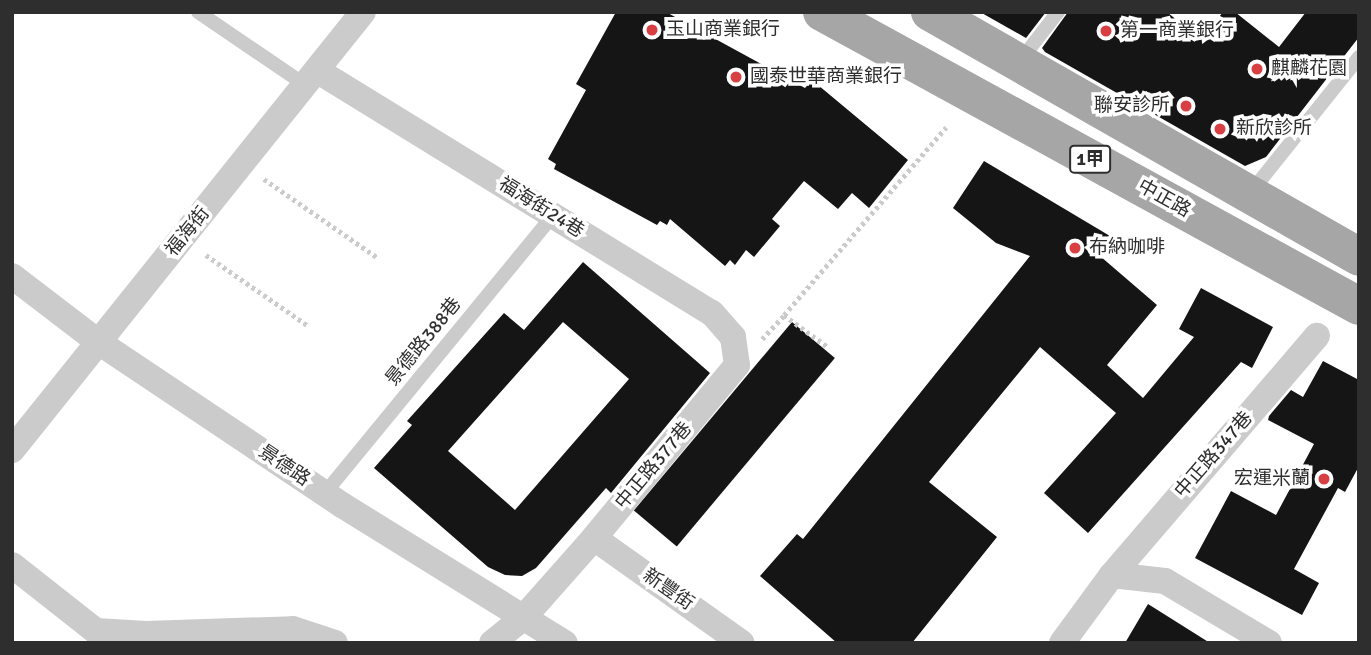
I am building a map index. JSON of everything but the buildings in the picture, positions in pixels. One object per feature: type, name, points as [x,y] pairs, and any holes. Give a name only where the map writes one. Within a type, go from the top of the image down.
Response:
[{"type":"main road","name":"中正路","points":[[822,12],[1359,306]]},
{"type":"main road","name":"1甲","points":[[930,12],[1359,257]]},
{"type":"street","name":"福海街","points":[[12,450],[363,12]]},
{"type":"street","name":"福海街24巷","points":[[312,78],[554,215],[712,313],[733,337],[737,365]]},
{"type":"street","name":"景德路","points":[[12,276],[97,341],[325,493],[565,643]]},
{"type":"street","name":"中正路347巷","points":[[1062,643],[1112,575],[1317,336]]},
{"type":"street","name":"中正路377巷","points":[[492,643],[524,617],[594,538],[737,365]]},
{"type":"street","name":"新豐街","points":[[594,538],[742,643]]},
{"type":"street","points":[[12,565],[96,631],[146,634],[293,629],[335,643]]},
{"type":"street","points":[[1112,575],[1164,581],[1269,643]]},
{"type":"lane","points":[[198,12],[312,78]]},
{"type":"lane","points":[[1019,61],[1058,12]]},
{"type":"lane","points":[[1248,196],[1359,57]]},
{"type":"lane","name":"景德路388巷","points":[[325,493],[554,215]]},
{"type":"path","points":[[737,365],[784,315],[946,127]]},
{"type":"path","points":[[243,164],[378,258]]},
{"type":"path","points":[[182,239],[307,325]]},
{"type":"path","points":[[784,315],[828,347]]},
{"type":"place","name":"玉山商業銀行","points":[[652,30]]},
{"type":"place","name":"第一商業銀行","points":[[1106,31]]},
{"type":"place","name":"麒麟花園","points":[[1257,69]]},
{"type":"place","name":"國泰世華商業銀行","points":[[736,77]]},
{"type":"place","name":"聯安診所","points":[[1186,106]]},
{"type":"place","name":"新欣診所","points":[[1220,129]]},
{"type":"place","name":"布納咖啡","points":[[1075,248]]},
{"type":"place","name":"宏運米蘭","points":[[1324,479]]}]
